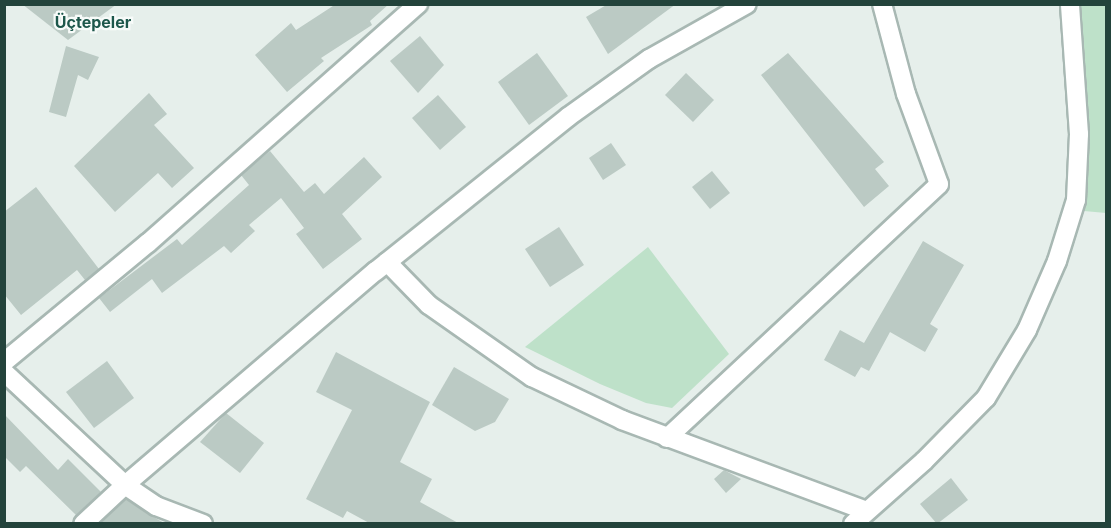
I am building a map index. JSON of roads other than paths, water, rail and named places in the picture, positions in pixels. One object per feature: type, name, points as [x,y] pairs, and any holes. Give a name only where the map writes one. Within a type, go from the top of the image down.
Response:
[{"type":"street","points":[[4,362],[148,243],[418,4]]},
{"type":"street","points":[[83,524],[387,262],[568,117],[650,59],[747,4]]},
{"type":"street","points":[[667,438],[939,184],[906,94],[882,4]]},
{"type":"street","points":[[853,524],[986,398],[1027,330],[1057,261],[1077,189],[1079,134],[1070,4]]},
{"type":"street","points":[[387,262],[429,305],[532,377],[667,438],[867,511]]},
{"type":"street","points":[[4,372],[125,486],[156,506],[203,524]]},
{"type":"district","name":"Üçtepeler","points":[[93,22]]}]
